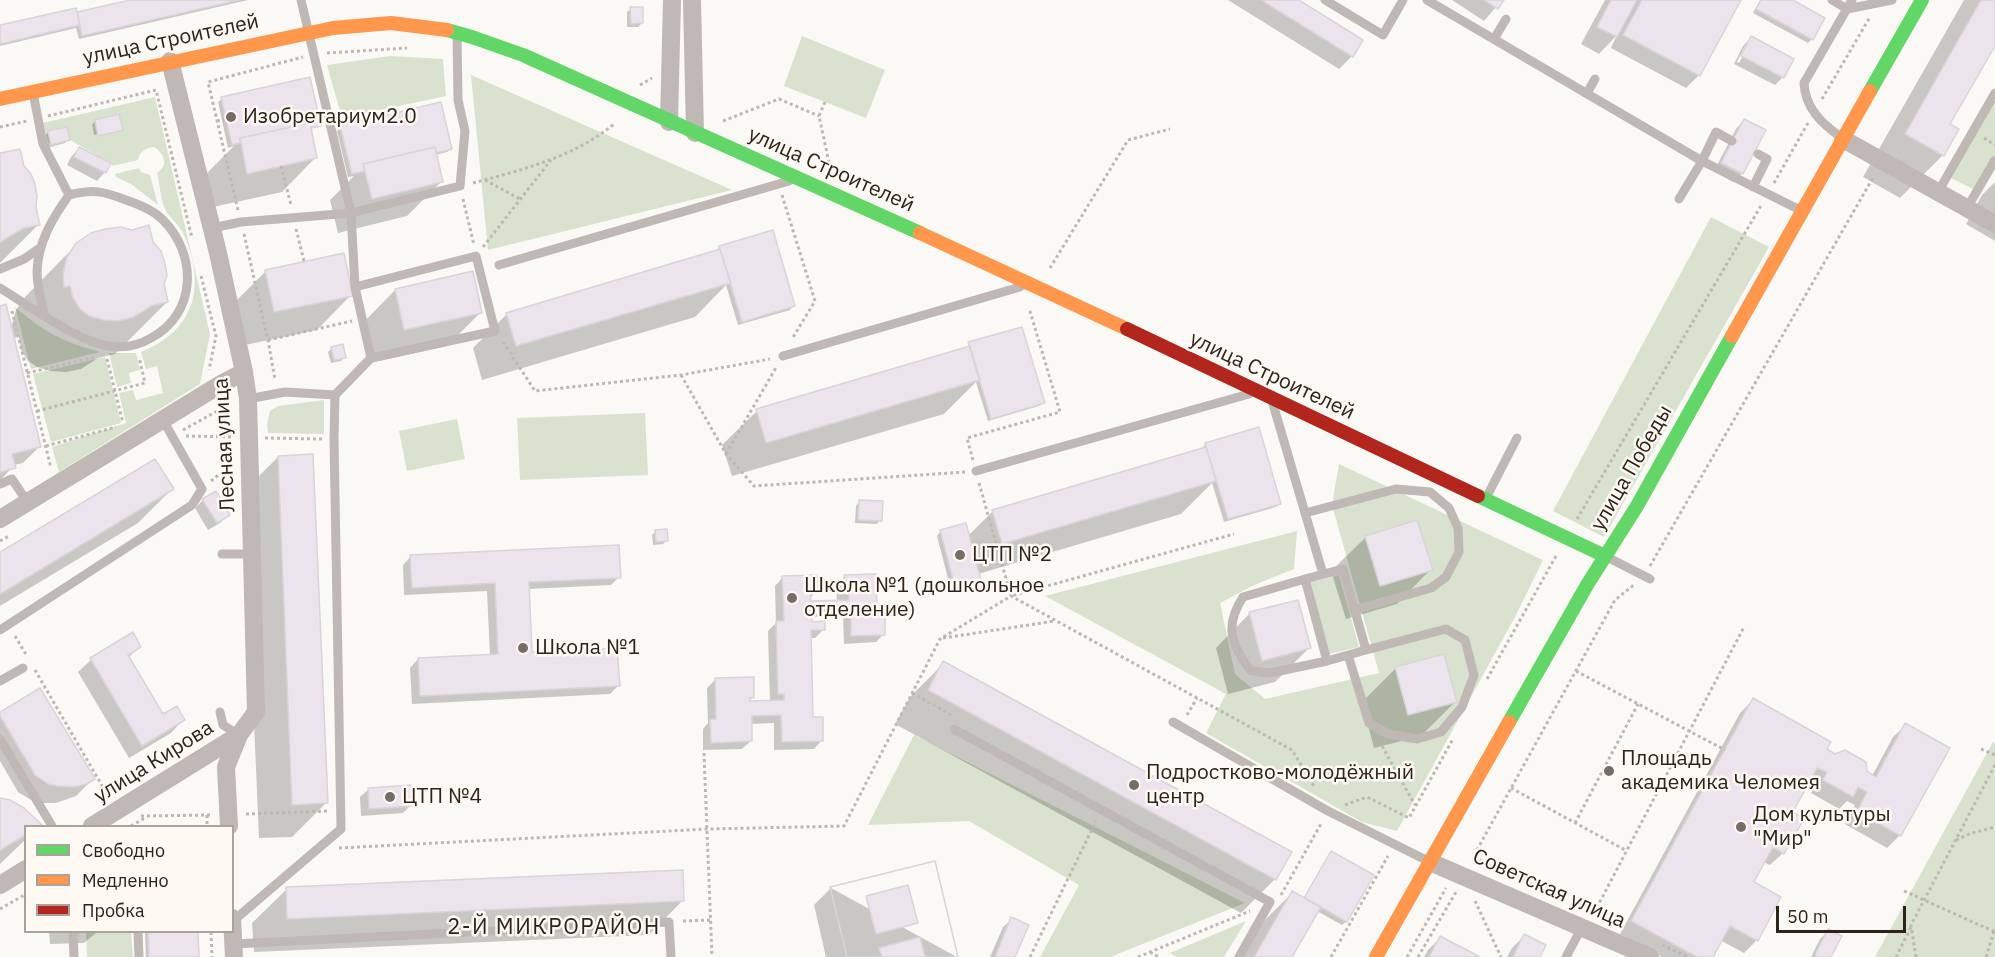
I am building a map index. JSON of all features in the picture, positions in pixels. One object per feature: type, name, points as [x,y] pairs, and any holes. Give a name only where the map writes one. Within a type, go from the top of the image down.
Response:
[{"type":"street","points":[[669,122],[666,33],[672,0]]},
{"type":"street","points":[[692,0],[694,133]]},
{"type":"street","name":"улица Победы","points":[[1376,957],[1605,555],[1637,506],[1801,210],[1922,0]]},
{"type":"street","name":"улица Строителей","points":[[0,99],[345,25],[393,23],[457,33],[509,50],[800,178],[1605,555]]},
{"type":"street","name":"Лесная улица","points":[[170,61],[212,228],[248,399],[256,712],[239,735],[226,768],[228,820]]},
{"type":"street","points":[[1843,139],[1995,224]]},
{"type":"street","points":[[0,519],[58,484],[168,428],[221,384],[244,372]]},
{"type":"street","name":"улица Кирова","points":[[94,825],[239,735]]},
{"type":"street","name":"Советская улица","points":[[1430,862],[1588,920],[1650,957]]},
{"type":"street","points":[[0,885],[24,870]]},
{"type":"street","points":[[233,933],[234,951]]},
{"type":"lane","points":[[301,0],[351,213],[355,287],[371,358]]},
{"type":"lane","points":[[1325,0],[1383,35],[1403,0]]},
{"type":"lane","points":[[1427,0],[1702,161],[1801,210]]},
{"type":"lane","points":[[1832,0],[1850,4],[1892,0]]},
{"type":"lane","points":[[1843,139],[1821,121],[1814,112],[1806,98],[1804,83],[1850,4]]},
{"type":"lane","points":[[1494,39],[1506,19]]},
{"type":"lane","points":[[212,228],[241,222],[351,213],[460,186],[465,131],[458,100],[457,33]]},
{"type":"lane","points":[[1587,93],[1595,79]]},
{"type":"lane","points":[[32,92],[43,144],[69,195]]},
{"type":"lane","points":[[1938,192],[1995,93]]},
{"type":"lane","points":[[1679,199],[1716,132],[1732,141]]},
{"type":"lane","points":[[1753,187],[1767,159],[1758,154]]},
{"type":"lane","points":[[1967,208],[1995,160]]},
{"type":"lane","points":[[499,265],[800,178]]},
{"type":"lane","points":[[3,290],[86,339],[106,345],[136,346],[164,332],[182,308],[188,286],[185,260],[178,238],[161,218],[136,203],[108,193],[90,190],[69,195],[46,229],[40,248],[37,273],[44,314]]},
{"type":"lane","points":[[0,269],[24,259],[40,248]]},
{"type":"lane","points":[[234,918],[341,829],[335,395],[371,358],[495,331],[476,256],[355,287]]},
{"type":"lane","points":[[783,356],[1028,284]]},
{"type":"lane","points":[[976,471],[1257,392]]},
{"type":"lane","points":[[248,399],[277,393],[335,395]]},
{"type":"lane","points":[[1272,399],[1323,574]]},
{"type":"lane","points":[[4,627],[192,505],[202,489],[168,428]]},
{"type":"lane","points":[[1485,499],[1517,438]]},
{"type":"lane","points":[[0,484],[12,479],[28,503]]},
{"type":"lane","points":[[1305,513],[1396,489],[1430,492],[1449,508],[1458,528],[1459,552],[1446,577],[1431,588],[1354,609]]},
{"type":"lane","points":[[222,554],[252,554]]},
{"type":"lane","points":[[1605,555],[1648,577]]},
{"type":"lane","points":[[1348,655],[1369,723],[1388,734],[1417,739],[1441,732],[1462,707],[1474,675],[1466,640],[1446,628],[1366,650],[1348,655],[1327,661],[1270,673],[1251,671],[1238,655],[1230,629],[1234,610],[1243,597],[1343,568],[1366,650]]},
{"type":"lane","points":[[1305,579],[1327,661]]},
{"type":"lane","points":[[0,681],[23,668]]},
{"type":"lane","points":[[220,712],[223,724],[239,735]]},
{"type":"lane","points":[[1177,725],[1328,811],[1430,862]]},
{"type":"lane","points":[[954,729],[1270,902],[1239,957]]},
{"type":"lane","points":[[1,743],[51,825]]},
{"type":"lane","points":[[1566,957],[1588,920]]},
{"type":"lane","points":[[234,951],[669,922],[671,957]]},
{"type":"lane","points":[[73,933],[74,957]]},
{"type":"lane","points":[[138,933],[139,957]]},
{"type":"path","points":[[1572,528],[1879,3]]},
{"type":"path","points":[[277,393],[268,340],[208,82],[314,54],[416,48]]},
{"type":"path","points":[[0,127],[156,90],[194,247]]},
{"type":"path","points":[[718,123],[779,99],[819,116]]},
{"type":"path","points":[[825,102],[819,116],[831,174]]},
{"type":"path","points":[[476,256],[460,186],[552,158],[607,130],[623,116]]},
{"type":"path","points":[[217,121],[226,119]]},
{"type":"path","points":[[1049,270],[1128,140],[1170,129]]},
{"type":"path","points":[[476,256],[552,158]]},
{"type":"path","points":[[281,166],[304,261]]},
{"type":"path","points":[[1473,857],[1615,600],[1648,577],[1878,170]]},
{"type":"path","points":[[485,180],[520,199]]},
{"type":"path","points":[[726,454],[815,301],[779,184]]},
{"type":"path","points":[[200,269],[216,336],[208,374]]},
{"type":"path","points":[[3,290],[54,478],[58,484]]},
{"type":"path","points":[[1029,308],[1060,412],[967,438],[1011,596],[1292,750],[1328,811]]},
{"type":"path","points":[[268,340],[362,319]]},
{"type":"path","points":[[495,331],[535,391],[681,375],[783,356]]},
{"type":"path","points":[[37,411],[146,383],[136,346]]},
{"type":"path","points":[[27,373],[106,355],[124,424],[46,446]]},
{"type":"path","points":[[681,375],[726,454],[754,486],[976,471]]},
{"type":"path","points":[[168,428],[222,408]]},
{"type":"path","points":[[168,428],[238,436]]},
{"type":"path","points":[[264,429],[264,438],[334,439]]},
{"type":"path","points":[[202,489],[238,459]]},
{"type":"path","points":[[317,849],[708,829],[844,825],[940,639],[1011,596],[1234,534]]},
{"type":"path","points":[[940,639],[1056,621]]},
{"type":"path","points":[[4,627],[116,812],[146,817],[207,815],[228,820],[340,811]]},
{"type":"path","points":[[1588,920],[1627,851],[1744,627]]},
{"type":"path","points":[[1576,671],[1725,750]]},
{"type":"path","points":[[1177,725],[1197,698]]},
{"type":"path","points":[[1575,823],[1638,704]]},
{"type":"path","points":[[1369,723],[1416,806]]},
{"type":"path","points":[[1981,748],[1995,755]]},
{"type":"path","points":[[704,753],[712,957]]},
{"type":"path","points":[[1896,957],[1995,765]]},
{"type":"path","points":[[1511,788],[1627,851]]},
{"type":"path","points":[[1138,957],[1280,899],[1328,811],[1367,797],[1409,818]]},
{"type":"path","points":[[1030,957],[1102,810]]},
{"type":"path","points":[[207,815],[207,825]]},
{"type":"path","points":[[133,825],[146,817]]},
{"type":"path","points":[[1954,841],[1995,827]]},
{"type":"path","points":[[1331,957],[1388,856]]},
{"type":"path","points":[[1407,957],[1446,887]]},
{"type":"path","points":[[1418,957],[1454,891]]},
{"type":"path","points":[[1904,891],[1994,930],[1986,957]]},
{"type":"path","points":[[0,909],[24,895]]},
{"type":"path","points":[[1474,899],[1501,957]]},
{"type":"path","points":[[669,922],[711,920]]},
{"type":"path","points":[[1911,925],[1916,957]]},
{"type":"path","points":[[211,933],[212,957]]},
{"type":"path","points":[[1150,952],[1159,957]]},
{"type":"green space","points":[[802,36],[885,70],[866,118],[784,86]]},
{"type":"green space","points":[[390,56],[443,59],[446,96],[342,118],[327,65]]},
{"type":"green space","points":[[471,75],[732,190],[488,250]]},
{"type":"green space","points":[[1995,93],[1995,160],[1977,191],[1947,176]]},
{"type":"green space","points":[[155,97],[210,334],[200,384],[59,472],[52,447],[126,423],[119,393],[133,390],[136,400],[163,393],[157,366],[146,369],[141,352],[160,343],[175,331],[192,302],[195,286],[190,250],[182,231],[163,205],[157,173],[163,167],[164,160],[158,150],[154,147],[148,148],[143,150],[138,160],[112,166],[111,163],[70,140],[66,127],[48,131],[51,145],[48,143],[43,123]]},
{"type":"green space","points":[[139,168],[141,172],[150,175],[158,205],[131,184],[116,177],[115,174]]},
{"type":"green space","points":[[1711,217],[1769,247],[1604,537],[1553,511]]},
{"type":"green space","points":[[15,307],[54,335],[100,352],[31,369]]},
{"type":"green space","points":[[109,353],[136,353],[140,370],[129,373],[131,383],[117,387]]},
{"type":"green space","points":[[105,357],[121,423],[51,442],[33,374]]},
{"type":"green space","points":[[324,400],[324,434],[268,433],[267,424],[270,411],[278,406]]},
{"type":"green space","points":[[645,413],[648,475],[520,480],[517,418]]},
{"type":"green space","points":[[457,419],[465,459],[407,471],[399,431]]},
{"type":"green space","points":[[1339,464],[1543,560],[1515,617],[1397,831],[1362,822],[1206,733],[1226,694],[1045,596],[1297,531],[1294,569],[1254,585],[1220,603],[1235,674],[1265,699],[1379,673],[1332,505]]},
{"type":"green space","points":[[1339,575],[1359,647],[1329,654],[1310,582]]},
{"type":"green space","points":[[914,735],[1245,903],[1110,957],[1040,957],[1079,885],[969,821],[868,825]]},
{"type":"green space","points":[[1993,742],[1995,743],[1995,957],[1875,957]]},
{"type":"green space","points":[[1246,921],[1224,957],[1177,957],[1170,953]]},
{"type":"green space","points":[[86,933],[131,933],[133,957],[87,957]]},
{"type":"building","points":[[130,0],[239,0],[82,36],[77,12]]},
{"type":"building","points":[[1261,0],[1299,0],[1363,40],[1353,57]]},
{"type":"building","points":[[1484,0],[1504,0],[1498,9]]},
{"type":"building","points":[[1611,0],[1637,0],[1617,37],[1597,27]]},
{"type":"building","points":[[1642,0],[1741,0],[1700,76],[1623,35]]},
{"type":"building","points":[[1761,0],[1793,0],[1825,18],[1813,40],[1756,9]]},
{"type":"building","points":[[1981,0],[1995,0],[1995,46],[1950,124],[1959,129],[1944,156],[1905,134]]},
{"type":"building","points":[[630,7],[643,7],[643,23],[631,24]]},
{"type":"building","points":[[76,8],[80,25],[0,44],[0,25]]},
{"type":"building","points":[[1751,36],[1794,59],[1784,78],[1741,56]]},
{"type":"building","points":[[310,77],[321,126],[311,128],[310,123],[240,138],[240,143],[232,145],[221,97]]},
{"type":"building","points":[[441,102],[452,149],[436,153],[435,147],[363,164],[365,171],[352,174],[340,126]]},
{"type":"building","points":[[119,114],[123,130],[98,136],[95,120]]},
{"type":"building","points":[[1744,119],[1766,130],[1743,174],[1721,163]]},
{"type":"building","points":[[310,123],[317,158],[247,174],[240,138]]},
{"type":"building","points":[[67,127],[70,140],[51,145],[48,131]]},
{"type":"building","points":[[79,147],[111,163],[106,173],[74,157]]},
{"type":"building","points":[[435,147],[443,182],[372,199],[363,164]]},
{"type":"building","points":[[20,149],[24,166],[31,174],[35,184],[36,208],[40,225],[24,228],[0,242],[0,153]]},
{"type":"building","points":[[149,225],[153,242],[161,251],[165,263],[167,275],[164,284],[168,302],[151,306],[134,317],[119,321],[89,316],[80,309],[73,298],[70,286],[64,287],[63,273],[67,257],[76,243],[91,233],[105,229],[121,227],[132,230]]},
{"type":"building","points":[[773,230],[795,306],[742,322],[719,246]]},
{"type":"building","points":[[720,249],[731,283],[516,346],[506,313]]},
{"type":"building","points":[[344,253],[353,296],[274,312],[265,270]]},
{"type":"building","points":[[473,271],[482,313],[404,330],[395,289]]},
{"type":"building","points":[[6,304],[41,447],[12,454],[16,468],[0,472],[0,306]]},
{"type":"building","points":[[1022,327],[1045,403],[991,419],[968,342]]},
{"type":"building","points":[[343,344],[346,358],[334,360],[331,347]]},
{"type":"building","points":[[970,346],[980,380],[766,443],[756,409]]},
{"type":"building","points":[[1259,427],[1281,504],[1228,519],[1205,443]]},
{"type":"building","points":[[1206,447],[1216,481],[1002,544],[992,510]]},
{"type":"building","points":[[313,454],[328,803],[292,805],[278,456]]},
{"type":"building","points":[[155,459],[174,489],[0,594],[0,552]]},
{"type":"building","points":[[216,491],[230,515],[217,523],[202,499]]},
{"type":"building","points":[[859,500],[883,501],[882,521],[858,520]]},
{"type":"building","points":[[1417,520],[1433,570],[1380,586],[1365,536]]},
{"type":"building","name":"ЦТП №2","points":[[966,523],[981,580],[955,587],[940,530]]},
{"type":"building","points":[[667,529],[668,541],[656,542],[655,530]]},
{"type":"building","points":[[619,545],[621,578],[529,582],[532,652],[617,648],[620,686],[420,696],[418,658],[498,654],[495,583],[412,588],[410,555]]},
{"type":"building","points":[[876,574],[877,615],[885,614],[885,635],[851,636],[851,609],[811,610],[812,622],[825,621],[825,630],[811,630],[813,717],[823,717],[823,741],[782,742],[781,715],[752,716],[752,741],[711,743],[710,719],[716,719],[715,678],[754,677],[754,698],[750,698],[750,701],[784,700],[784,694],[778,694],[776,621],[784,621],[782,576],[817,575],[818,593],[810,593],[811,601],[849,600],[849,592],[844,592],[844,575]]},
{"type":"building","points":[[1298,600],[1311,648],[1262,661],[1249,612]]},
{"type":"building","points":[[133,632],[141,647],[128,655],[163,714],[177,706],[185,720],[142,746],[90,658]]},
{"type":"building","points":[[1444,654],[1457,702],[1408,715],[1395,667]]},
{"type":"building","points":[[943,661],[1292,852],[1276,880],[928,690]]},
{"type":"building","points":[[40,688],[95,779],[87,784],[74,787],[57,786],[48,784],[35,775],[0,716],[0,712]]},
{"type":"building","name":"Дом культуры \"Мир\"","points":[[1753,698],[1831,742],[1827,749],[1835,754],[1845,750],[1866,762],[1867,771],[1876,777],[1905,723],[1950,748],[1901,836],[1857,811],[1867,792],[1858,787],[1853,797],[1823,780],[1827,772],[1817,768],[1793,812],[1804,819],[1784,854],[1773,847],[1754,882],[1781,897],[1758,941],[1730,926],[1713,957],[1697,957],[1631,921]]},
{"type":"building","name":"ЦТП №4","points":[[411,785],[412,806],[369,809],[368,788]]},
{"type":"building","points":[[0,798],[10,800],[24,808],[42,825],[24,825],[24,836],[0,850]]},
{"type":"building","points":[[1331,851],[1374,875],[1347,922],[1304,898]]},
{"type":"building","points":[[935,861],[958,957],[925,957],[920,937],[879,948],[882,957],[847,957],[830,887]],"holes":[[[908,885],[918,923],[876,934],[866,896]]]},
{"type":"building","points":[[935,861],[958,957],[847,957],[830,887]]},
{"type":"building","points":[[683,870],[684,901],[287,919],[286,887]]},
{"type":"building","points":[[1292,891],[1321,907],[1292,957],[1254,957]]},
{"type":"building","points":[[1011,917],[1029,925],[1015,957],[995,957]]},
{"type":"building","points":[[1828,929],[1842,936],[1831,957],[1818,957],[1815,955]]},
{"type":"building","points":[[148,933],[198,933],[199,957],[149,957]]},
{"type":"building","points":[[1524,934],[1546,945],[1540,957],[1513,957]]},
{"type":"building","points":[[1440,936],[1480,957],[1429,957]]},
{"type":"traffic: fast","points":[[1870,91],[1922,0]]},
{"type":"traffic: fast","points":[[447,30],[523,55],[920,233]]},
{"type":"traffic: fast","points":[[1509,722],[1587,585],[1637,506],[1732,336]]},
{"type":"traffic: fast","points":[[1478,496],[1605,556]]},
{"type":"traffic: slow","points":[[0,99],[333,28],[391,23],[447,30]]},
{"type":"traffic: slow","points":[[1732,336],[1870,91]]},
{"type":"traffic: slow","points":[[920,233],[1127,329]]},
{"type":"traffic: slow","points":[[1376,957],[1509,722]]},
{"type":"traffic: jam","points":[[1127,329],[1478,496]]},
{"type":"place","name":"Изобретариум2.0","points":[[231,117]]},
{"type":"place","name":"ЦТП №2","points":[[960,555]]},
{"type":"place","name":"Школа №1 (дошкольное отделение)","points":[[792,598]]},
{"type":"place","name":"Школа №1","points":[[523,648]]},
{"type":"place","name":"Площадь академика Челомея","points":[[1609,771]]},
{"type":"place","name":"Подростково-молодёжный центр","points":[[1134,785]]},
{"type":"place","name":"ЦТП №4","points":[[390,797]]},
{"type":"place","name":"Дом культуры \"Мир\"","points":[[1741,827]]},
{"type":"district","name":"2-Й МИКРОРАЙОН","points":[[554,928]]}]
